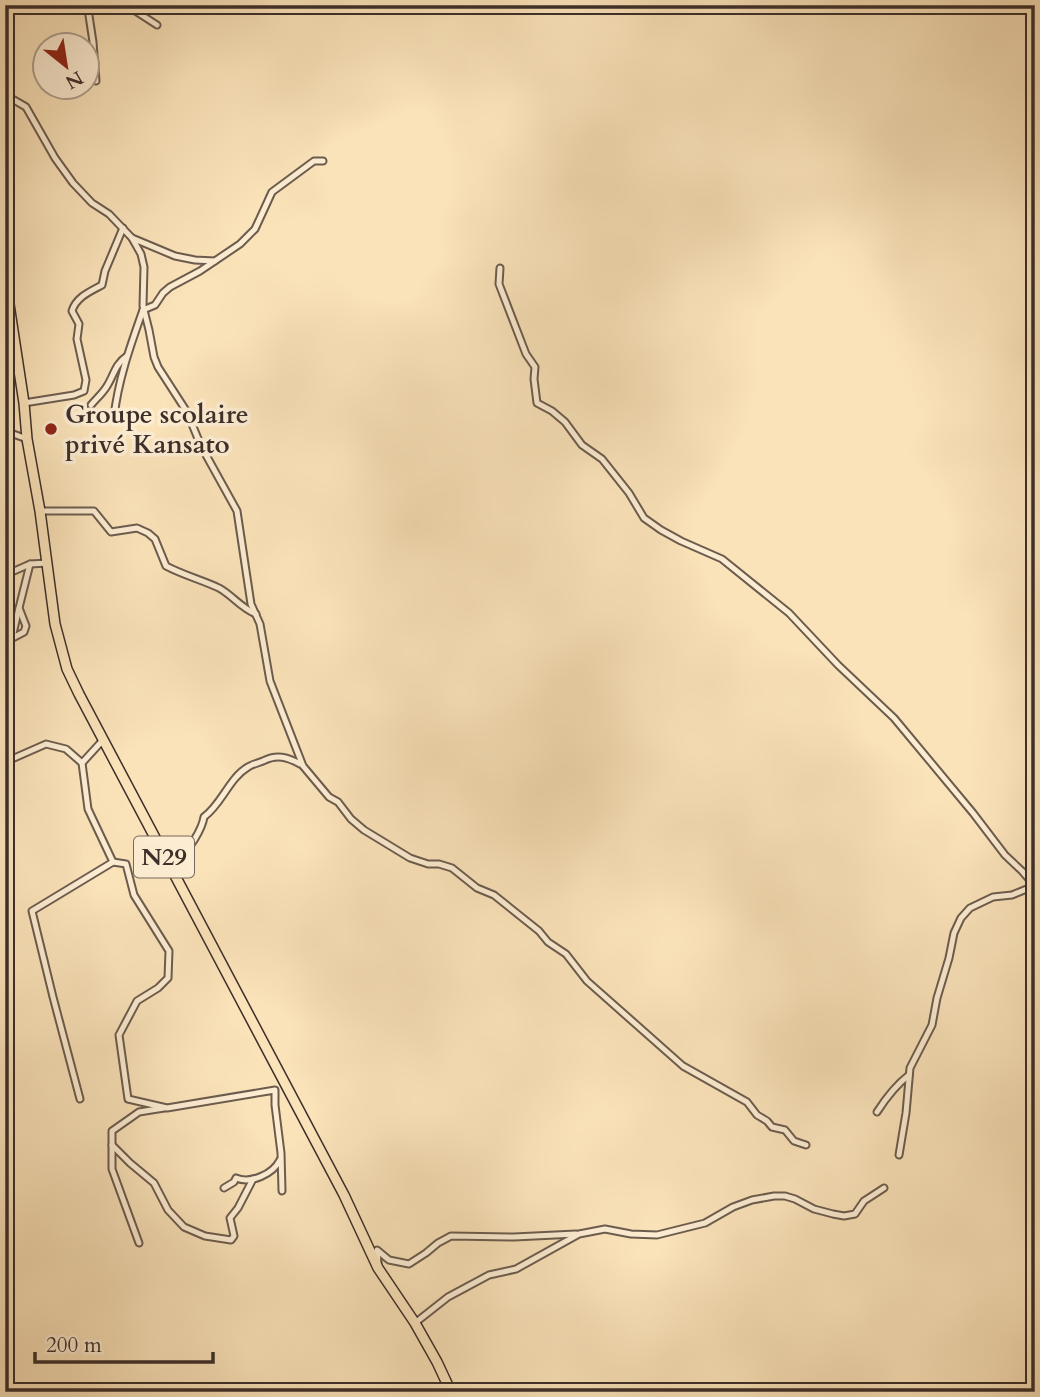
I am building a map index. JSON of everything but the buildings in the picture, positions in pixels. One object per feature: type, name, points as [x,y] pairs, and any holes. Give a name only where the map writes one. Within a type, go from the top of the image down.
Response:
[{"type":"main road","name":"N29","points":[[5,278],[13,329],[10,345],[24,403],[55,624],[67,669],[344,1195],[378,1268],[415,1323],[451,1392]]},
{"type":"street","points":[[85,5],[91,32]]},
{"type":"street","points":[[126,5],[157,24]]},
{"type":"street","points":[[5,98],[26,107],[55,158],[73,183],[132,238],[141,254],[144,267],[143,310],[158,367],[187,412],[201,446],[237,511],[251,604],[260,624],[270,681],[303,765],[351,819],[410,858],[452,868],[477,888],[494,895],[539,931],[548,942],[566,954],[587,981],[683,1066],[747,1102],[757,1115],[772,1127],[785,1130],[794,1141],[806,1145]]},
{"type":"street","points":[[114,416],[127,356],[143,310],[155,305],[170,287],[240,244],[255,229],[272,192],[314,161],[323,161]]},
{"type":"street","points":[[24,403],[84,391],[86,380],[78,339],[79,324],[72,310],[74,304],[87,293],[102,285],[104,271],[122,228]]},
{"type":"street","points":[[132,238],[175,256],[215,261]]},
{"type":"street","points":[[500,268],[499,284],[526,354],[535,367],[537,403],[565,422],[582,445],[602,459],[644,518],[671,536],[722,559],[789,613],[838,665],[894,718],[951,789],[974,813],[1005,855],[1035,886],[1012,895],[993,897],[970,908],[961,918],[954,933],[932,1025],[911,1065],[899,1155]]},
{"type":"street","points":[[5,321],[13,329]]},
{"type":"street","points":[[91,405],[108,384],[119,361],[127,356]]},
{"type":"street","points":[[5,431],[27,439]]},
{"type":"street","points":[[40,511],[94,512],[111,532],[137,528],[148,533],[155,539],[166,566],[220,589],[246,610],[256,614]]},
{"type":"street","points":[[5,575],[30,564],[48,563]]},
{"type":"street","points":[[12,638],[30,564]]},
{"type":"street","points":[[5,644],[23,632],[26,626],[19,608]]},
{"type":"street","points":[[82,763],[103,740]]},
{"type":"street","points":[[5,762],[46,744],[66,750],[82,763],[88,809],[113,862]]},
{"type":"street","points":[[180,859],[191,846],[204,817],[246,768],[274,756],[303,765]]},
{"type":"street","points":[[80,1099],[32,911],[113,862],[126,864],[134,895],[169,951],[168,978],[136,1002],[119,1035],[128,1098],[167,1108]]},
{"type":"street","points":[[877,1112],[899,1083],[909,1075]]},
{"type":"street","points":[[281,1077],[275,1090],[275,1105],[282,1191]]},
{"type":"street","points":[[139,1243],[112,1169],[112,1131],[139,1112],[275,1090]]},
{"type":"street","points":[[112,1145],[154,1183],[168,1210],[184,1227],[205,1236],[231,1240],[234,1236],[230,1218],[253,1179]]},
{"type":"street","points":[[224,1188],[236,1178],[242,1181],[253,1179],[272,1171],[279,1163],[281,1153]]},
{"type":"street","points":[[378,1268],[377,1250],[389,1260],[409,1264],[452,1236],[514,1237],[579,1234],[606,1229],[657,1235],[705,1223],[752,1200],[774,1196],[785,1196],[814,1209],[844,1216],[855,1214],[864,1201],[884,1188]]},
{"type":"street","points":[[415,1323],[448,1297],[489,1275],[516,1269],[579,1234]]},
{"type":"place","name":"Groupe scolaire privé Kansato","points":[[51,429]]}]
